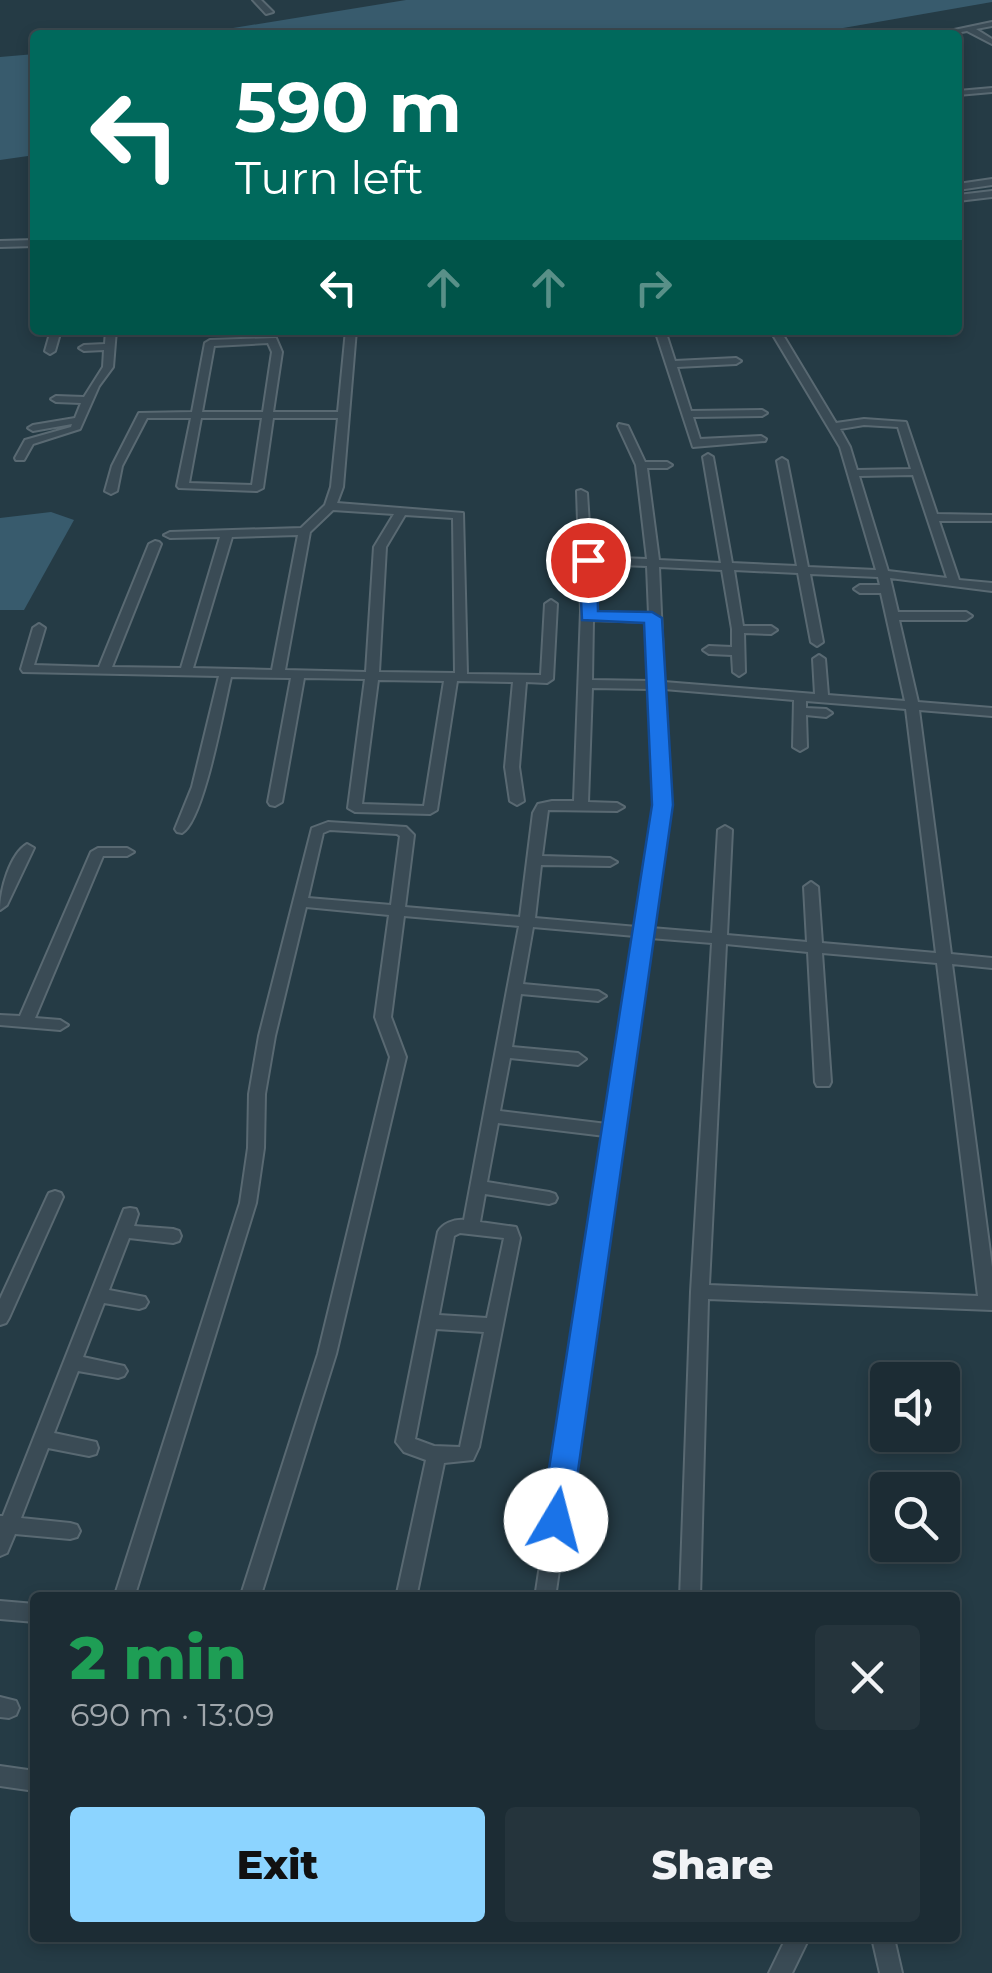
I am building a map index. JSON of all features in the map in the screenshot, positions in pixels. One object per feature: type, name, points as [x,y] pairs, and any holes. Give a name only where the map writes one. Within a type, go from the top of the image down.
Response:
[{"type":"street","points":[[256,0],[269,12]]},
{"type":"street","points":[[958,30],[992,24]]},
{"type":"street","points":[[968,28],[992,42]]},
{"type":"street","points":[[962,92],[992,90]]},
{"type":"street","points":[[964,183],[992,180]]},
{"type":"street","points":[[962,198],[992,194]]},
{"type":"street","points":[[0,244],[30,243]]},
{"type":"street","points":[[50,352],[55,335]]},
{"type":"street","points":[[20,458],[29,442],[66,434],[79,420],[108,367],[111,335]]},
{"type":"street","points":[[278,674],[304,532],[330,506],[337,487],[351,335]]},
{"type":"street","points":[[661,335],[696,443],[761,439]]},
{"type":"street","points":[[700,1292],[990,1303],[942,959],[912,704],[884,581],[846,447],[778,335]]},
{"type":"street","points":[[272,340],[277,352],[266,415],[256,488],[183,486],[210,343],[272,340]]},
{"type":"street","points":[[84,348],[110,348]]},
{"type":"street","points":[[670,364],[736,361]]},
{"type":"street","points":[[56,399],[87,400]]},
{"type":"street","points":[[686,414],[762,413]]},
{"type":"street","points":[[111,491],[116,466],[143,414],[344,415]]},
{"type":"street","points":[[33,428],[79,420]]},
{"type":"street","points":[[833,427],[899,422],[954,582]]},
{"type":"street","points":[[545,1592],[662,805],[652,618],[654,562],[640,465],[623,426]]},
{"type":"street","points":[[708,457],[738,629],[739,672]]},
{"type":"street","points":[[782,461],[817,642]]},
{"type":"street","points":[[640,465],[667,465]]},
{"type":"street","points":[[853,474],[918,472]]},
{"type":"street","points":[[581,493],[588,560],[581,806]]},
{"type":"street","points":[[330,506],[459,515],[456,677],[430,810],[355,808],[372,676],[380,547],[400,513]]},
{"type":"street","points":[[933,517],[992,518]]},
{"type":"street","points":[[170,535],[304,532]]},
{"type":"street","points":[[186,672],[228,534]]},
{"type":"street","points":[[104,670],[155,544]]},
{"type":"street","points":[[588,560],[728,566],[992,587]]},
{"type":"street","points":[[860,589],[884,581]]},
{"type":"street","points":[[39,628],[27,669],[548,679],[551,604]]},
{"type":"street","points":[[588,616],[652,618]]},
{"type":"street","points":[[892,616],[966,616]]},
{"type":"street","points":[[738,629],[771,630]]},
{"type":"street","points":[[708,650],[738,651]]},
{"type":"street","points":[[818,659],[822,697]]},
{"type":"street","points":[[182,830],[199,787],[226,673]]},
{"type":"street","points":[[274,802],[298,674]]},
{"type":"street","points":[[517,801],[512,767],[520,678]]},
{"type":"street","points":[[586,684],[658,685],[800,703],[826,712]]},
{"type":"street","points":[[800,703],[822,697],[992,712]]},
{"type":"street","points":[[800,703],[800,747]]},
{"type":"street","points":[[471,1226],[528,921],[538,820],[543,807],[616,807]]},
{"type":"street","points":[[126,1592],[248,1203],[264,1055],[320,827],[401,830],[406,834],[382,1016],[398,1056],[327,1354],[252,1592]]},
{"type":"street","points":[[690,1592],[700,1292],[725,830]]},
{"type":"street","points":[[0,905],[27,848]]},
{"type":"street","points":[[26,1022],[98,852],[127,852]]},
{"type":"street","points":[[534,860],[610,862]]},
{"type":"street","points":[[811,887],[822,1082]]},
{"type":"street","points":[[300,902],[992,963]]},
{"type":"street","points":[[515,988],[598,996]]},
{"type":"street","points":[[0,1020],[60,1025]]},
{"type":"street","points":[[503,1052],[578,1059]]},
{"type":"street","points":[[491,1116],[613,1132]]},
{"type":"street","points":[[477,1187],[549,1198]]},
{"type":"street","points":[[0,1318],[55,1197]]},
{"type":"street","points":[[0,1546],[4,1524],[42,1439],[127,1223],[174,1236]]},
{"type":"street","points":[[458,1226],[471,1226],[500,1230],[512,1238],[469,1450],[460,1456],[414,1449],[406,1442],[446,1232],[458,1226]]},
{"type":"street","points":[[98,1294],[139,1302]]},
{"type":"street","points":[[428,1321],[496,1326]]},
{"type":"street","points":[[72,1362],[118,1371]]},
{"type":"street","points":[[42,1439],[89,1448]]},
{"type":"street","points":[[407,1592],[438,1453]]},
{"type":"street","points":[[4,1524],[70,1532]]},
{"type":"street","points":[[0,1610],[30,1613]]},
{"type":"street","points":[[0,1776],[30,1780]]},
{"type":"street","points":[[780,1973],[796,1942]]},
{"type":"street","points":[[884,1942],[891,1973]]},
{"type":"water","points":[[406,0],[992,0],[832,30],[221,30]]},
{"type":"water","points":[[30,54],[30,156],[0,160],[0,57]]},
{"type":"water","points":[[51,512],[74,520],[24,610],[0,610],[0,518]]},
{"type":"route","points":[[556,1520],[662,805],[652,618],[588,616],[588,560]]}]
